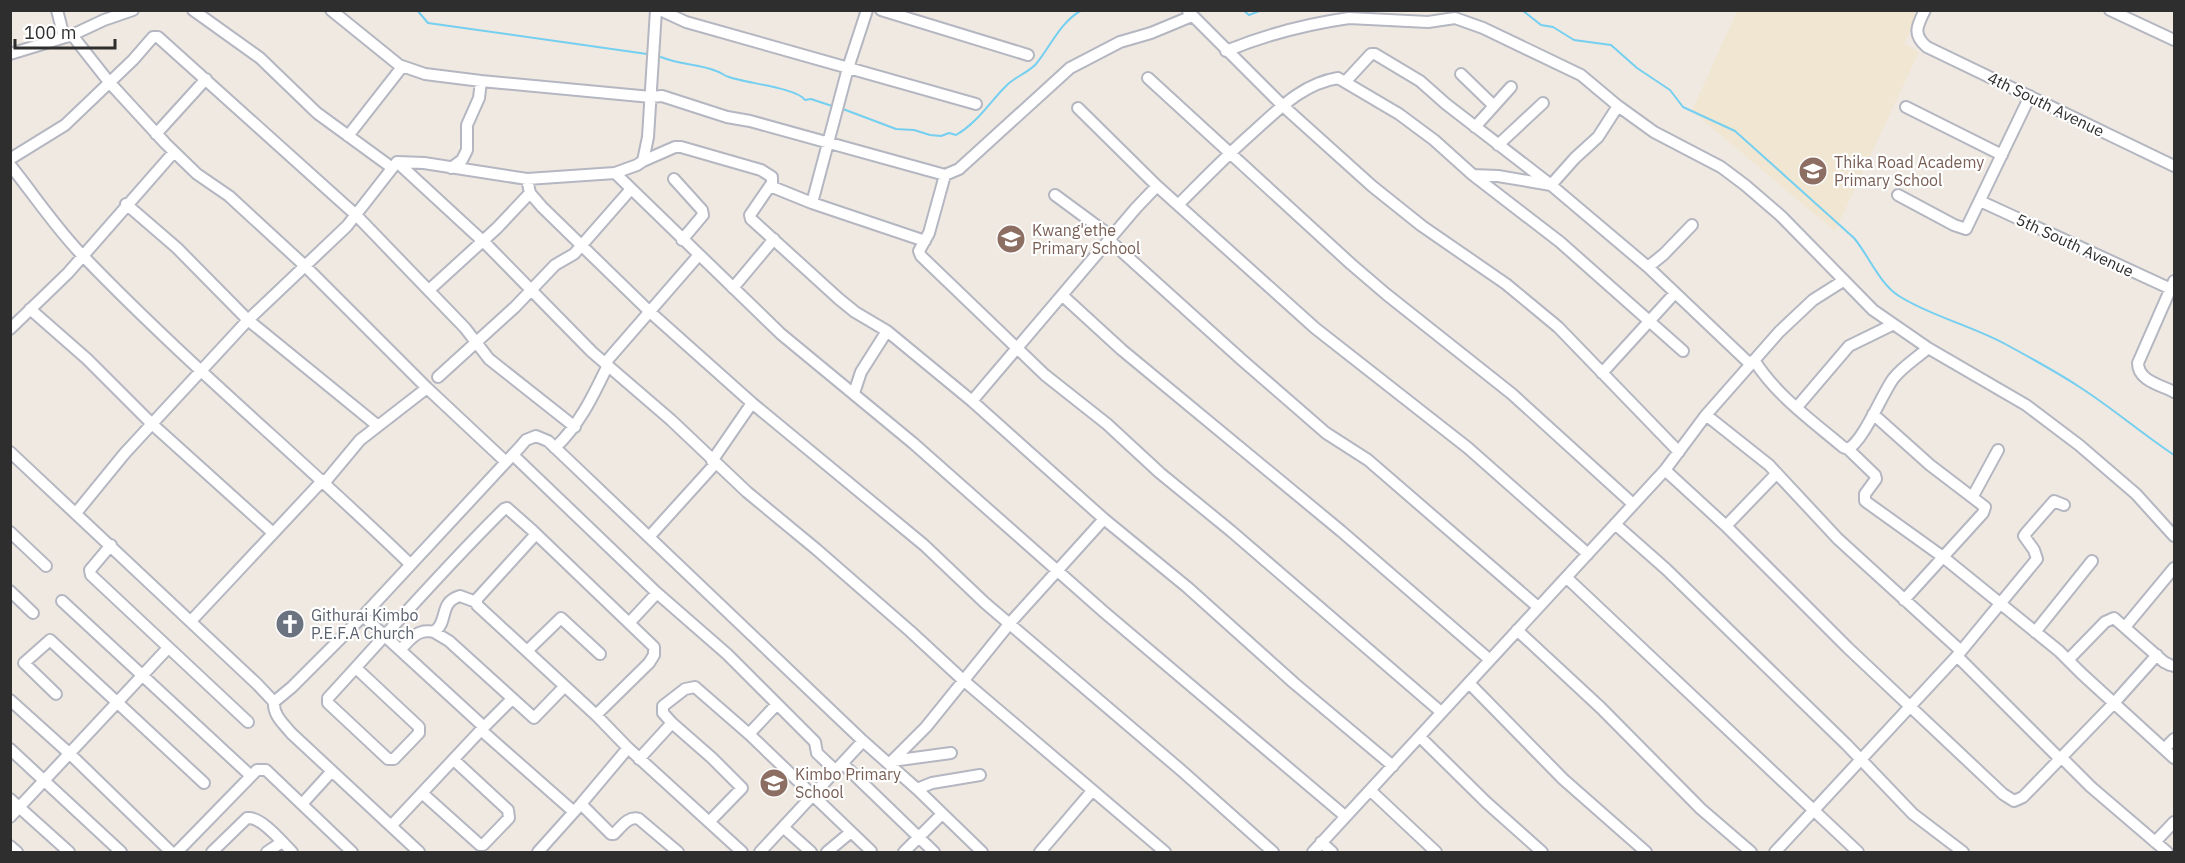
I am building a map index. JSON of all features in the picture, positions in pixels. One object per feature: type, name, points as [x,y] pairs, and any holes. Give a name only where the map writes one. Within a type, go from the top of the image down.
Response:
[{"type":"street","points":[[57,10],[68,36],[174,152],[197,174],[229,196],[304,265],[427,387],[727,654],[815,742],[817,753],[840,768],[934,852]]},
{"type":"street","points":[[193,10],[260,58],[304,102],[348,136],[394,165],[482,240],[606,364],[671,420],[713,462],[1165,852]]},
{"type":"street","points":[[331,10],[402,67],[425,74],[651,97],[662,96],[727,117],[750,121],[945,175],[959,169],[1070,69],[1120,42],[1151,33],[1190,13],[1282,105],[1397,206],[1474,264],[1506,284],[1574,342],[1679,452]]},
{"type":"street","points":[[643,161],[648,137],[658,10],[686,22],[976,104]]},
{"type":"street","points":[[812,203],[848,68],[867,10]]},
{"type":"street","points":[[881,10],[1028,55]]},
{"type":"street","name":"4th South Avenue","points":[[1925,10],[1917,26],[1917,33],[1920,41],[1927,47],[2175,166]]},
{"type":"street","points":[[2110,10],[2127,14],[2175,40]]},
{"type":"street","points":[[10,54],[68,36],[130,11]]},
{"type":"street","points":[[1226,51],[1272,34],[1349,18],[1428,22],[1455,18],[1581,75],[1618,106],[1666,139],[1721,166],[1781,216],[1873,310],[1928,348],[2026,405],[2079,445],[2136,494],[2175,536]]},
{"type":"street","points":[[10,159],[65,125],[156,36],[356,215],[429,290],[489,359],[575,427]]},
{"type":"street","points":[[1346,81],[1369,55],[1376,54],[1420,81],[1475,127],[1551,184],[1648,267],[1752,362],[1771,383],[1874,473],[1876,479],[1865,494],[1865,501],[1943,557],[2035,632],[2175,758]]},
{"type":"street","points":[[348,136],[402,67]]},
{"type":"street","points":[[1461,74],[1494,106]]},
{"type":"street","points":[[1148,78],[1351,264],[1512,394],[1633,504]]},
{"type":"street","points":[[1178,205],[1230,152],[1282,105],[1300,92],[1329,79],[1338,78],[1399,114],[1434,140],[1473,175],[1560,242],[1683,351]]},
{"type":"street","points":[[156,134],[206,79]]},
{"type":"street","points":[[451,168],[465,155],[467,125],[479,98],[481,81]]},
{"type":"street","points":[[1475,127],[1511,87]]},
{"type":"street","points":[[1898,195],[1966,229],[2030,96]]},
{"type":"street","points":[[1498,145],[1543,103]]},
{"type":"street","points":[[1551,184],[1598,137],[1618,106]]},
{"type":"street","points":[[1906,107],[2002,155]]},
{"type":"street","points":[[1078,108],[1157,186],[1315,328],[1468,448],[1588,554]]},
{"type":"street","points":[[76,513],[125,453],[248,320],[356,215],[394,165],[402,161],[527,179],[615,173],[675,147],[681,147],[761,170],[772,177],[770,186],[750,215],[752,219],[855,312],[887,331],[972,401],[1104,519],[1181,582],[1393,766]]},
{"type":"street","points":[[10,329],[68,273],[126,204],[174,152]]},
{"type":"street","points":[[10,165],[83,256],[410,564]]},
{"type":"street","points":[[615,173],[781,334],[854,393],[1056,570],[1345,816]]},
{"type":"street","points":[[945,175],[938,205],[919,251],[921,256],[1017,349],[1441,712]]},
{"type":"street","points":[[1473,175],[1498,176],[1551,184]]},
{"type":"street","points":[[527,179],[530,194],[650,312],[752,403],[924,545],[1273,852]]},
{"type":"street","points":[[674,179],[702,210],[703,215],[682,240]]},
{"type":"street","points":[[770,186],[812,203],[925,241]]},
{"type":"street","points":[[972,401],[1157,186]]},
{"type":"street","points":[[438,376],[477,343],[555,265],[573,254],[631,189]]},
{"type":"street","points":[[429,290],[497,228],[530,194]]},
{"type":"street","points":[[1055,195],[1111,239],[1242,360],[1326,433],[1379,469],[1538,608]]},
{"type":"street","name":"5th South Avenue","points":[[1980,201],[2173,285]]},
{"type":"street","points":[[126,204],[177,248],[248,320],[378,426]]},
{"type":"street","points":[[1648,267],[1692,225]]},
{"type":"street","points":[[733,288],[774,239]]},
{"type":"street","points":[[555,448],[575,427],[589,404],[606,364],[698,256]]},
{"type":"street","points":[[1332,852],[1317,849],[1665,470],[1706,416],[1752,362],[1796,315],[1813,300],[1843,281]]},
{"type":"street","points":[[2173,285],[2138,363],[2138,370],[2141,376],[2175,392]]},
{"type":"street","points":[[1602,373],[1675,293]]},
{"type":"street","points":[[1063,296],[1122,350],[1341,531],[1490,660]]},
{"type":"street","points":[[30,309],[87,359],[152,424],[273,533]]},
{"type":"street","points":[[1797,406],[1849,346],[1892,325]]},
{"type":"street","points":[[854,393],[861,372],[887,331]]},
{"type":"street","points":[[1848,449],[1873,414],[1895,377],[1928,348]]},
{"type":"street","points":[[191,621],[360,440],[427,387]]},
{"type":"street","points":[[649,537],[713,462],[752,403]]},
{"type":"street","points":[[1873,414],[1930,465],[1983,504],[1985,509],[1904,600]]},
{"type":"street","points":[[1706,416],[1754,451],[1838,538],[1959,653],[2060,758],[2168,852]]},
{"type":"street","points":[[274,702],[363,616],[526,440],[536,436],[548,441],[863,741],[891,762],[982,852]]},
{"type":"street","points":[[1973,496],[1998,450]]},
{"type":"street","points":[[10,452],[111,545],[274,702],[274,710],[291,733],[419,852]]},
{"type":"street","points":[[1665,470],[1726,526],[1848,648],[1912,706],[1932,729],[2003,794],[2014,801],[2020,801],[2157,655]]},
{"type":"street","points":[[1726,526],[1776,474]]},
{"type":"street","points":[[1775,852],[1959,653],[2037,559],[2034,550],[2024,536],[2026,533],[2054,501],[2064,505]]},
{"type":"street","points":[[356,668],[419,727],[419,733],[394,759],[388,759],[327,700],[356,668],[385,636],[504,509],[509,510],[536,534],[654,647],[654,655],[596,715]]},
{"type":"street","points":[[891,762],[926,727],[1010,623],[1104,519]]},
{"type":"street","points":[[1615,524],[1666,569],[1861,759],[1913,814],[1963,852]]},
{"type":"street","points":[[10,532],[46,566]]},
{"type":"street","points":[[476,602],[536,534]]},
{"type":"street","points":[[111,545],[89,573],[248,722]]},
{"type":"street","points":[[2035,632],[2092,561]]},
{"type":"street","points":[[2125,627],[2175,568]]},
{"type":"street","points":[[1567,578],[1858,852]]},
{"type":"street","points":[[10,591],[33,613]]},
{"type":"street","points":[[629,623],[657,593]]},
{"type":"street","points":[[434,632],[440,625],[443,611],[452,599],[460,596],[476,602],[596,715],[639,759],[742,852]]},
{"type":"street","points":[[62,602],[251,776]]},
{"type":"street","points":[[363,616],[482,728],[611,834],[614,834],[629,819],[635,817],[678,852]]},
{"type":"street","points":[[528,650],[561,618],[600,654]]},
{"type":"street","points":[[2068,660],[2110,618],[2114,618],[2170,666],[2175,666]]},
{"type":"street","points":[[1517,630],[1601,708],[1701,809],[1751,852]]},
{"type":"street","points":[[399,650],[420,632],[434,632],[449,641],[534,718],[564,687]]},
{"type":"street","points":[[56,694],[24,663],[50,640],[204,783]]},
{"type":"street","points":[[10,817],[168,648]]},
{"type":"street","points":[[1469,683],[1563,779],[1646,852]]},
{"type":"street","points":[[709,822],[742,788],[663,712],[663,706],[685,689],[695,687],[749,734],[871,851]]},
{"type":"street","points":[[391,826],[512,699]]},
{"type":"street","points":[[10,700],[70,754],[171,852]]},
{"type":"street","points":[[749,734],[777,704]]},
{"type":"street","points":[[639,759],[672,723]]},
{"type":"street","points":[[1420,737],[1487,803],[1542,852]]},
{"type":"street","points":[[2164,749],[2175,739]]},
{"type":"street","points":[[760,852],[863,741]]},
{"type":"street","points":[[544,851],[628,748]]},
{"type":"street","points":[[10,749],[121,852]]},
{"type":"street","points":[[891,762],[951,753]]},
{"type":"street","points":[[422,793],[480,845],[483,845],[505,824],[509,818],[508,810],[454,760]]},
{"type":"street","points":[[177,852],[257,770],[266,770],[348,851]]},
{"type":"street","points":[[302,804],[332,771]]},
{"type":"street","points":[[917,789],[933,783],[980,775]]},
{"type":"street","points":[[1371,790],[1436,852]]},
{"type":"street","points":[[1040,852],[1092,791]]},
{"type":"street","points":[[10,799],[69,852]]},
{"type":"street","points":[[904,852],[942,814]]},
{"type":"street","points":[[212,852],[247,818],[256,819],[292,852]]},
{"type":"street","points":[[2155,842],[2175,822]]},
{"type":"street","points":[[783,827],[811,852]]},
{"type":"street","points":[[826,852],[851,832]]},
{"type":"street","points":[[267,852],[282,842]]},
{"type":"street","points":[[10,846],[17,852]]},
{"type":"shaded area","name":"Thika Road Academy Primary School","points":[[1737,11],[1920,11],[1904,44],[1919,52],[1835,231],[1692,111]]},
{"type":"waterway","points":[[417,10],[428,23],[647,54]]},
{"type":"waterway","points":[[843,109],[896,129],[914,130],[930,135],[941,136],[949,133],[956,135],[977,119],[1009,83],[1036,64],[1062,28],[1082,10]]},
{"type":"waterway","points":[[1243,10],[1249,15],[1262,10]]},
{"type":"waterway","points":[[1522,10],[1541,25],[1553,27],[1574,40],[1611,45],[1637,68],[1670,90],[1683,107],[1735,131],[1854,238],[1880,277],[1899,296],[1994,338],[2052,370],[2090,394],[2174,455]]},
{"type":"waterway","points":[[661,57],[710,69],[737,79],[782,89],[805,100],[811,99],[832,106]]},
{"type":"place","name":"Thika Road Academy Primary School","points":[[1813,171]]},
{"type":"place","name":"Kwang'ethe Primary School","points":[[1011,239]]},
{"type":"place","name":"Githurai Kimbo P.E.F.A Church","points":[[290,624]]},
{"type":"place","name":"Kimbo Primary School","points":[[774,783]]}]
